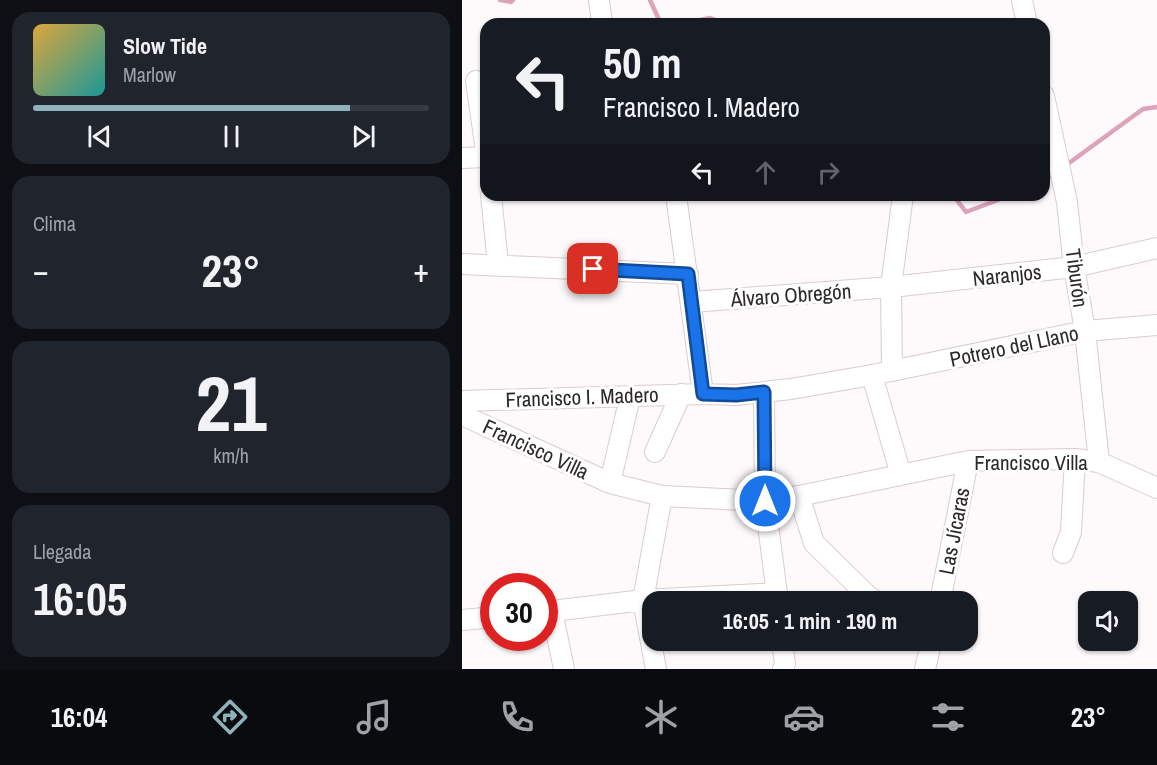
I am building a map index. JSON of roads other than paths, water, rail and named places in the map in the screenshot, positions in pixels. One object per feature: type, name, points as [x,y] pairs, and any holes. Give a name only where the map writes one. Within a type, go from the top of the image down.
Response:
[{"type":"street","points":[[599,0],[601,18]]},
{"type":"street","points":[[1022,0],[1026,18]]},
{"type":"street","points":[[475,81],[480,113]]},
{"type":"street","name":"Tiburón","points":[[1050,122],[1067,202],[1074,267],[1085,331],[1099,462]]},
{"type":"street","points":[[462,158],[480,158]]},
{"type":"street","points":[[492,201],[498,264]]},
{"type":"street","points":[[677,201],[703,394]]},
{"type":"street","points":[[892,371],[891,287],[902,201]]},
{"type":"street","name":"Naranjos","points":[[891,287],[1074,267],[1157,248]]},
{"type":"street","points":[[462,264],[688,274]]},
{"type":"street","name":"Álvaro Obregón","points":[[692,302],[891,287]]},
{"type":"street","name":"Potrero del Llano","points":[[872,375],[1085,331],[1157,325]]},
{"type":"street","points":[[872,375],[902,475]]},
{"type":"street","name":"Francisco I. Madero","points":[[462,401],[681,394],[736,395],[872,375]]},
{"type":"street","points":[[764,392],[765,501],[776,591]]},
{"type":"street","points":[[655,452],[681,394]]},
{"type":"street","name":"Francisco Villa","points":[[610,483],[630,397]]},
{"type":"street","name":"Francisco Villa","points":[[462,415],[610,483],[662,496],[765,501],[968,461],[1075,459],[1099,462],[1157,488]]},
{"type":"street","points":[[1063,553],[1071,532],[1075,459]]},
{"type":"street","name":"Las Jícaras","points":[[942,591],[968,461]]},
{"type":"street","points":[[645,591],[662,496]]},
{"type":"street","points":[[799,496],[814,543],[863,591]]},
{"type":"street","points":[[558,611],[642,600]]},
{"type":"street","points":[[462,620],[480,618]]},
{"type":"street","points":[[558,648],[564,669]]},
{"type":"street","points":[[653,651],[656,669]]},
{"type":"street","points":[[784,651],[787,667]]},
{"type":"street","points":[[924,669],[929,651]]},
{"type":"waterway","points":[[500,0],[511,2],[513,0]]},
{"type":"waterway","points":[[650,0],[658,18]]},
{"type":"waterway","points":[[1065,166],[1143,109],[1157,107]]},
{"type":"waterway","points":[[1050,177],[1055,173]]},
{"type":"waterway","points":[[958,201],[966,212],[995,201]]}]
